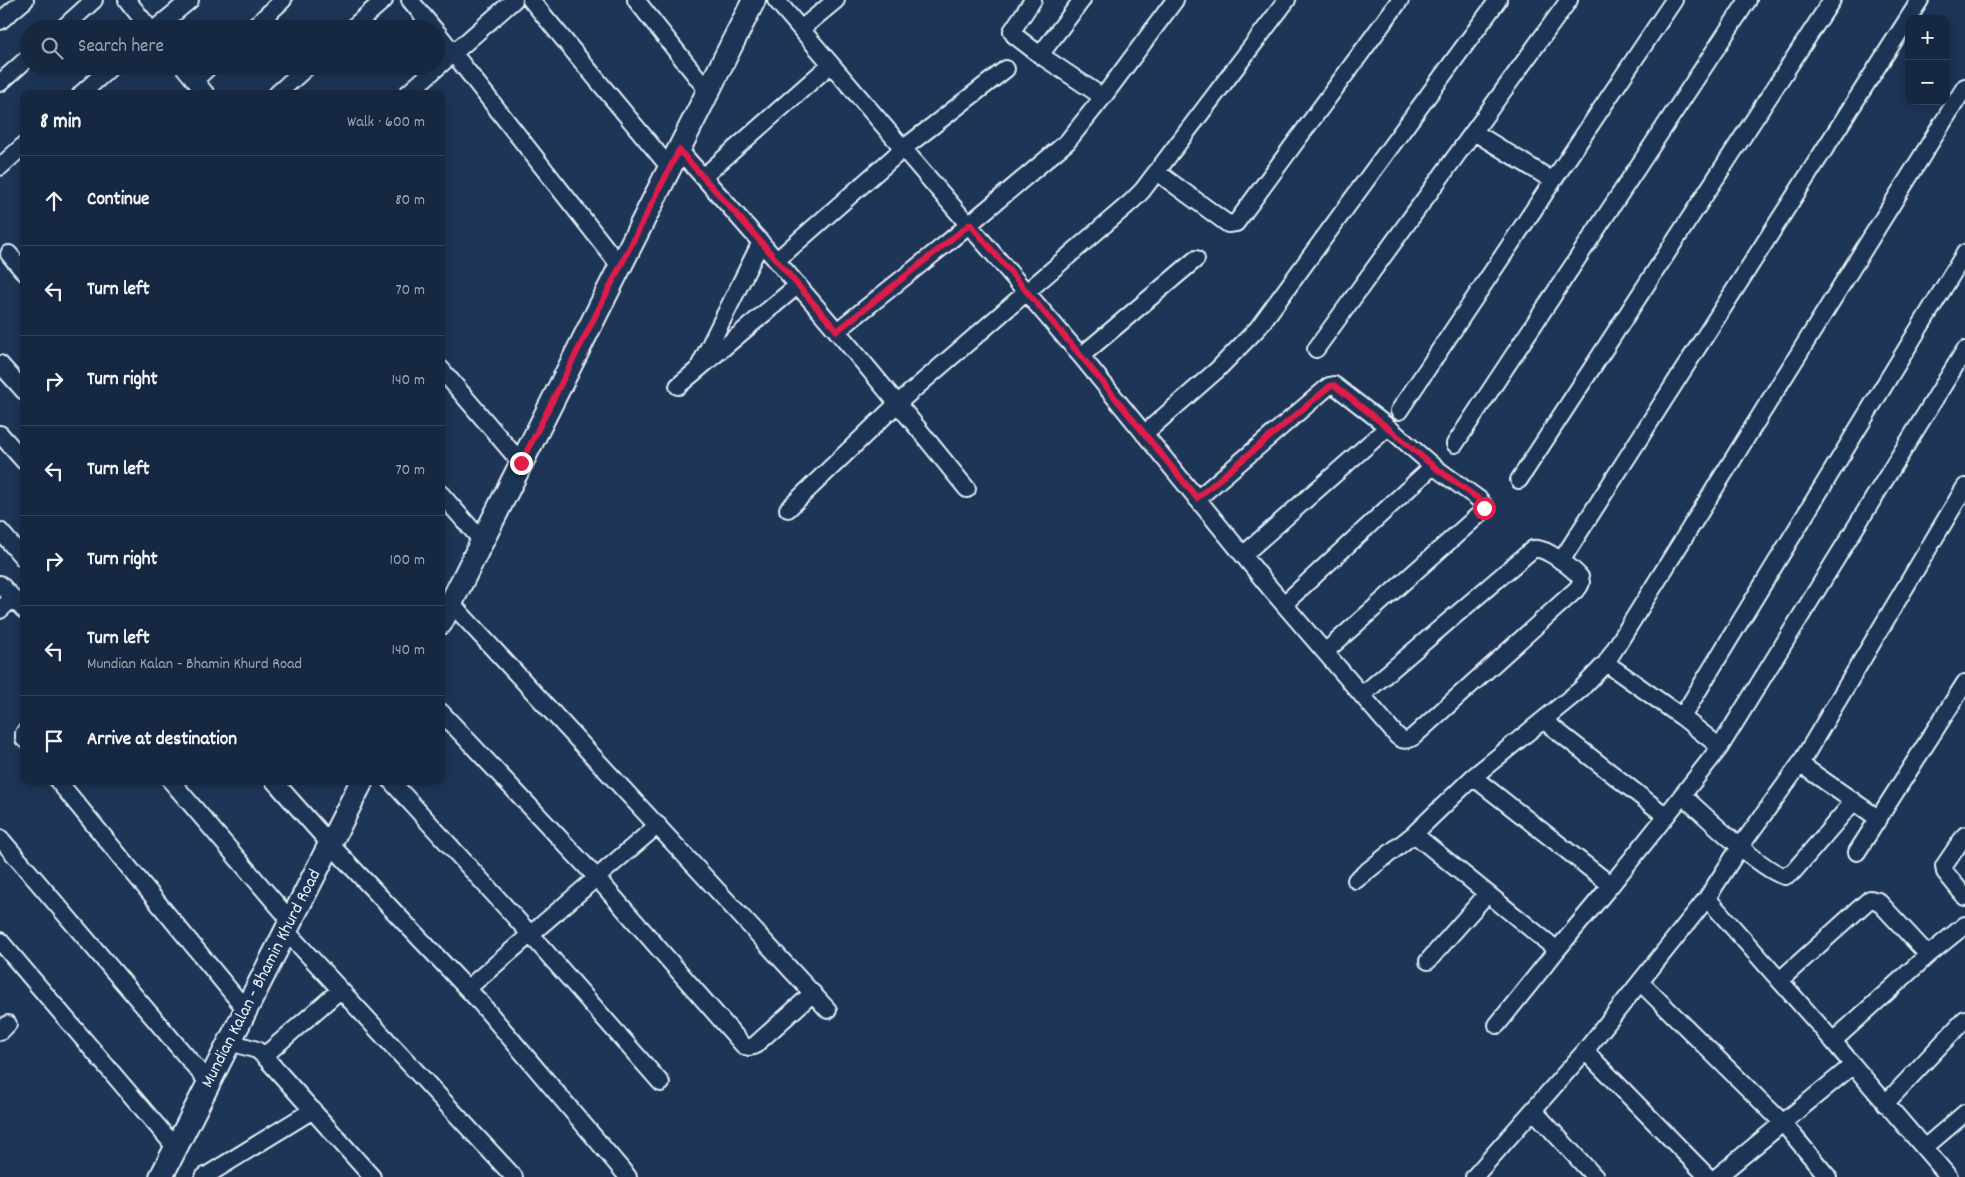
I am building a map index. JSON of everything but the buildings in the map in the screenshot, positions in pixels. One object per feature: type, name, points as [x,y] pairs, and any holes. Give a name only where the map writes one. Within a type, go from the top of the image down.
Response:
[{"type":"street","points":[[0,21],[25,0]]},
{"type":"street","points":[[72,20],[94,0]]},
{"type":"street","points":[[127,0],[143,20]]},
{"type":"street","points":[[166,20],[190,0]]},
{"type":"street","points":[[262,20],[284,0]]},
{"type":"street","points":[[361,20],[384,0]]},
{"type":"street","points":[[410,0],[427,20]]},
{"type":"street","points":[[445,60],[514,0]]},
{"type":"street","points":[[531,0],[674,159],[703,177],[761,242],[898,403],[967,489]]},
{"type":"street","points":[[636,0],[708,91]]},
{"type":"street","points":[[445,615],[754,0]]},
{"type":"street","points":[[776,0],[970,224],[1081,356],[1243,555],[1284,604],[1362,695],[1398,736],[1401,740],[1409,739],[1579,586],[1581,582],[1580,576],[1561,561],[1539,548],[1533,549],[1362,695]]},
{"type":"street","points":[[801,28],[836,0]]},
{"type":"street","points":[[1033,0],[1012,31],[1014,35],[1103,98]]},
{"type":"street","points":[[1040,54],[1082,0]]},
{"type":"street","points":[[837,331],[970,224],[1067,142],[1103,98],[1175,0]]},
{"type":"street","points":[[788,508],[898,403],[1132,201],[1157,172],[1286,0]]},
{"type":"street","points":[[1157,172],[1228,224],[1236,223],[1400,0]]},
{"type":"street","points":[[1144,434],[1217,370],[1258,328],[1498,0]]},
{"type":"street","points":[[1316,349],[1569,0]]},
{"type":"street","points":[[1400,411],[1552,180],[1674,0]]},
{"type":"street","points":[[1455,444],[1748,0]]},
{"type":"street","points":[[1519,480],[1832,0]]},
{"type":"street","points":[[1561,561],[1920,0]]},
{"type":"street","points":[[445,42],[620,266]]},
{"type":"street","points":[[703,177],[832,64]]},
{"type":"street","points":[[0,82],[20,65]]},
{"type":"street","points":[[777,260],[904,148],[1006,69]]},
{"type":"street","points":[[85,90],[102,75]]},
{"type":"street","points":[[191,75],[203,90]]},
{"type":"street","points":[[195,80],[200,75]]},
{"type":"street","points":[[281,90],[298,75]]},
{"type":"street","points":[[411,90],[428,75]]},
{"type":"street","points":[[1356,880],[1414,834],[1473,777],[1594,677],[1606,662],[1965,87]]},
{"type":"street","points":[[1474,132],[1552,180]]},
{"type":"street","points":[[0,167],[20,149]]},
{"type":"street","points":[[697,371],[761,242]]},
{"type":"street","points":[[1682,717],[1965,253]]},
{"type":"street","points":[[9,254],[20,267]]},
{"type":"street","points":[[1081,356],[1196,259]]},
{"type":"street","points":[[678,386],[798,286]]},
{"type":"street","points":[[1497,1026],[1720,747],[1965,350]]},
{"type":"street","points":[[0,364],[20,386]]},
{"type":"street","points":[[445,374],[521,463]]},
{"type":"street","points":[[1197,498],[1332,385],[1337,386],[1433,466],[1480,500],[1484,506],[1482,512],[1325,652]]},
{"type":"street","points":[[1243,555],[1388,428]]},
{"type":"street","points":[[0,434],[20,456]]},
{"type":"street","points":[[1284,604],[1433,466]]},
{"type":"street","points":[[1481,1175],[1533,1110],[1585,1051],[1707,898],[1740,847],[1800,764],[1965,488]]},
{"type":"street","points":[[445,499],[482,541]]},
{"type":"street","points":[[0,531],[20,554]]},
{"type":"street","points":[[0,584],[18,604],[0,610]]},
{"type":"street","points":[[451,603],[828,1010]]},
{"type":"street","points":[[1606,662],[1720,747]]},
{"type":"street","points":[[1857,852],[1965,683]]},
{"type":"street","points":[[445,716],[597,878],[744,1046],[754,1046],[813,993]]},
{"type":"street","points":[[1543,720],[1666,816]]},
{"type":"street","points":[[1800,764],[1879,819]]},
{"type":"street","points":[[1473,777],[1611,885]]},
{"type":"street","points":[[61,785],[246,1010]]},
{"type":"street","points":[[174,785],[340,990],[514,1177]]},
{"type":"street","points":[[278,785],[330,844],[468,988],[628,1177]]},
{"type":"street","name":"Mundian Kalan - Bhamin Khurd Road","points":[[161,1177],[358,785]]},
{"type":"street","points":[[395,785],[531,935],[661,1083]]},
{"type":"street","points":[[1682,795],[1740,847],[1777,874],[1785,876],[1793,872],[1854,801]]},
{"type":"street","points":[[468,988],[658,825]]},
{"type":"street","points":[[1414,834],[1558,950]]},
{"type":"street","points":[[1965,835],[1944,866],[1945,872],[1965,896]]},
{"type":"street","points":[[0,838],[209,1084]]},
{"type":"street","points":[[1428,961],[1488,894]]},
{"type":"street","points":[[1707,898],[1949,1177]]},
{"type":"street","points":[[1780,980],[1870,899],[1878,901],[1928,955]]},
{"type":"street","points":[[1833,1041],[1928,955],[1965,925]]},
{"type":"street","points":[[0,941],[176,1148]]},
{"type":"street","points":[[1640,982],[1783,1123],[1828,1177]]},
{"type":"street","points":[[264,1056],[340,990]]},
{"type":"street","points":[[1885,1104],[1965,1019]]},
{"type":"street","points":[[230,1042],[256,1050],[264,1056],[372,1177]]},
{"type":"street","points":[[1585,1051],[1708,1177]]},
{"type":"street","points":[[1718,1177],[1852,1065]]},
{"type":"street","points":[[204,1177],[313,1110]]},
{"type":"street","points":[[1533,1110],[1595,1177]]},
{"type":"street","points":[[1924,1148],[1965,1114]]},
{"type":"route","points":[[521,463],[679,150],[837,331],[970,224],[1197,498],[1330,386],[1334,385],[1433,466],[1480,500],[1484,508]]}]
